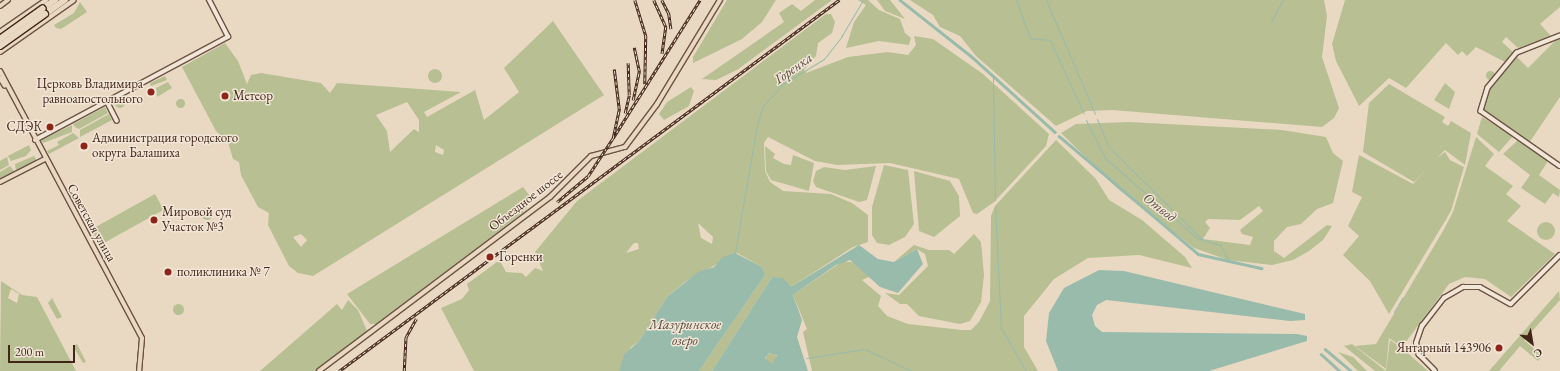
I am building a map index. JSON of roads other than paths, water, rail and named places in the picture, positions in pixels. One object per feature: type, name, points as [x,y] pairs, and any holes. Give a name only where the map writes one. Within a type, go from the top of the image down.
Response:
[{"type":"highway","points":[[0,46],[55,0]]},
{"type":"highway","points":[[0,39],[43,11],[65,0]]},
{"type":"main road","points":[[0,6],[8,0]]},
{"type":"main road","points":[[0,32],[46,0]]},
{"type":"main road","points":[[0,52],[74,0]]},
{"type":"main road","name":"Объездное шоссе","points":[[319,371],[550,197],[591,156],[625,146],[657,104],[720,0]]},
{"type":"main road","points":[[30,11],[27,21],[38,26]]},
{"type":"main road","name":"Советская улица","points":[[0,71],[7,88],[142,338],[140,371]]},
{"type":"main road","name":"Советская улица","points":[[0,78],[7,88]]},
{"type":"main road","points":[[0,182],[45,159]]},
{"type":"street","points":[[35,140],[228,37],[209,0]]},
{"type":"street","points":[[1560,36],[1515,54],[1488,88],[1481,111],[1560,166]]},
{"type":"street","points":[[107,101],[117,121]]},
{"type":"street","points":[[1435,371],[1419,355],[1417,337],[1449,294],[1463,287],[1480,287],[1511,304],[1560,255]]},
{"type":"water","name":"Мазуринское озеро","points":[[859,245],[878,259],[894,262],[917,249],[923,264],[898,293],[880,287],[850,260],[836,265],[793,295],[802,320],[797,337],[808,371],[712,371],[772,277],[783,278],[791,287]],"holes":[[[769,353],[777,355],[772,364],[765,358]]]},
{"type":"water","name":"Мазуринское озеро","points":[[735,253],[762,267],[765,275],[699,371],[619,371],[624,355],[639,341],[667,297],[698,272],[714,267],[723,257]]},
{"type":"water","points":[[1099,270],[1124,271],[1305,314],[1305,320],[1290,321],[1106,300],[1097,305],[1092,315],[1095,326],[1102,332],[1297,334],[1307,336],[1307,341],[1209,371],[1058,371],[1046,341],[1049,313],[1064,288]]},
{"type":"waterway","name":"Горенка","points":[[735,253],[757,124],[763,106],[783,84],[824,59],[841,37],[863,0]]},
{"type":"waterway","name":"Отвод","points":[[900,0],[971,56],[1055,132]]},
{"type":"waterway","points":[[1016,0],[1030,38],[1050,40],[1084,114]]},
{"type":"waterway","points":[[1046,0],[1095,114]]},
{"type":"waterway","points":[[1271,22],[1282,0]]},
{"type":"waterway","name":"Отвод","points":[[993,76],[993,82]]},
{"type":"waterway","points":[[993,84],[995,200]]},
{"type":"waterway","points":[[1097,119],[1109,147],[1202,239]]},
{"type":"waterway","points":[[1086,120],[1105,158],[1197,238],[1220,245],[1229,261]]},
{"type":"waterway","name":"Отвод","points":[[1059,136],[1198,254],[1261,268]]},
{"type":"waterway","points":[[995,206],[1001,328],[1026,371]]},
{"type":"waterway","points":[[1398,305],[1403,297]]},
{"type":"waterway","points":[[1394,312],[1397,307]]},
{"type":"waterway","points":[[806,358],[865,349],[911,371]]},
{"type":"waterway","points":[[1325,349],[1351,371]]},
{"type":"waterway","points":[[1321,354],[1340,371]]},
{"type":"railway","points":[[635,0],[646,36],[645,84]]},
{"type":"railway","points":[[654,0],[666,27],[662,54]]},
{"type":"railway","points":[[662,0],[669,14],[671,29]]},
{"type":"railway","points":[[613,138],[700,0]]},
{"type":"railway","points":[[339,371],[839,0]]},
{"type":"railway","points":[[633,100],[639,71],[634,48]]},
{"type":"railway","points":[[625,113],[629,95],[628,63]]},
{"type":"railway","points":[[557,202],[588,176],[613,138],[619,109],[614,69]]},
{"type":"railway","points":[[404,371],[406,337],[416,319]]},
{"type":"place","name":"Церковь Владимира равноапостольного","points":[[151,92]]},
{"type":"place","name":"Метеор","points":[[225,96]]},
{"type":"place","name":"СДЭК","points":[[50,127]]},
{"type":"place","name":"Администрация городского округа Балашиха","points":[[84,146]]},
{"type":"place","name":"Мировой суд Участок №3","points":[[154,220]]},
{"type":"place","name":"Горенки","points":[[490,257]]},
{"type":"place","name":"поликлиника № 7","points":[[168,272]]},
{"type":"place","name":"Янтарный 143906","points":[[1499,348]]}]
